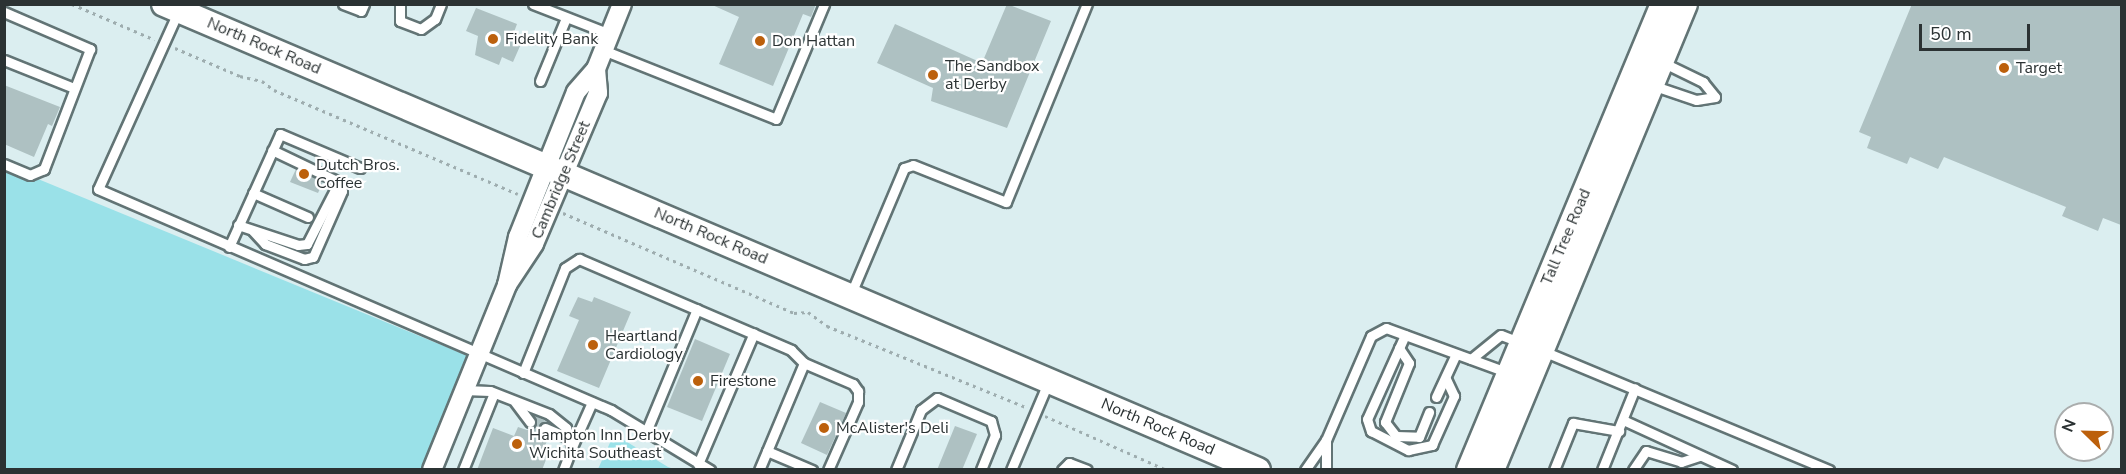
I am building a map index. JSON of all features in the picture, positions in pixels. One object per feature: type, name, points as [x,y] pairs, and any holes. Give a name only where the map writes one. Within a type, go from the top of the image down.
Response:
[{"type":"main road","name":"Tall Tree Road","points":[[1492,470],[1532,347],[1663,4]]},
{"type":"main road","name":"Tall Tree Road","points":[[1469,470],[1509,373],[1532,347],[1652,85],[1685,4]]},
{"type":"main road","name":"North Rock Road","points":[[175,7],[1245,467]]},
{"type":"street","name":"Cambridge Street","points":[[432,470],[507,285],[518,237],[556,170],[576,92],[596,69],[622,4]]},
{"type":"lane","points":[[343,4],[362,8]]},
{"type":"lane","points":[[400,4],[400,21],[421,29],[435,19],[441,4]]},
{"type":"lane","points":[[533,4],[562,17],[606,42],[776,119],[824,4]]},
{"type":"lane","points":[[540,81],[562,17],[559,4]]},
{"type":"lane","points":[[850,296],[904,168],[913,165],[1006,202],[1087,4]]},
{"type":"lane","points":[[175,7],[163,43],[98,189],[592,402],[710,470]]},
{"type":"lane","points":[[4,12],[90,49],[74,88],[72,104],[44,170],[30,174],[4,164]]},
{"type":"lane","points":[[4,60],[74,88]]},
{"type":"lane","points":[[1662,62],[1703,82],[1715,97],[1696,100],[1652,85],[1638,65],[1662,62]]},
{"type":"lane","points":[[229,247],[280,134],[360,168]]},
{"type":"lane","points":[[253,231],[265,244],[304,259],[313,257],[342,191],[339,182],[272,150]]},
{"type":"lane","points":[[238,225],[253,231],[307,244],[339,182]]},
{"type":"lane","points":[[254,193],[308,217]]},
{"type":"lane","points":[[523,373],[565,268],[572,261],[579,259],[754,333],[791,350],[804,363],[854,384],[858,391],[858,402],[828,470]]},
{"type":"lane","points":[[646,432],[697,309]]},
{"type":"lane","points":[[1305,470],[1326,440],[1371,336],[1386,327],[1509,373]]},
{"type":"lane","points":[[698,464],[754,333]]},
{"type":"lane","points":[[1405,334],[1367,419],[1371,431],[1408,450],[1432,444],[1454,396],[1446,379]]},
{"type":"lane","points":[[1471,359],[1501,335],[1635,388],[1829,470]]},
{"type":"lane","points":[[1399,348],[1409,363],[1385,422],[1396,435],[1419,437],[1429,412]]},
{"type":"lane","points":[[1436,397],[1456,354]]},
{"type":"lane","points":[[759,470],[804,363]]},
{"type":"lane","points":[[1011,469],[1049,381]]},
{"type":"lane","points":[[1602,470],[1635,388]]},
{"type":"lane","points":[[464,390],[494,393],[549,414],[566,428],[570,443]]},
{"type":"lane","points":[[463,470],[494,393]]},
{"type":"lane","points":[[896,470],[921,410],[937,398],[991,421],[995,435],[981,470]]},
{"type":"lane","points":[[514,401],[530,422]]},
{"type":"lane","points":[[563,470],[570,443],[592,402]]},
{"type":"lane","points":[[1623,420],[1732,470]]},
{"type":"lane","points":[[1554,470],[1573,423],[1619,431]]},
{"type":"lane","points":[[545,428],[570,443]]},
{"type":"lane","points":[[1326,440],[1326,470]]},
{"type":"lane","points":[[767,451],[812,470]]},
{"type":"lane","points":[[1633,470],[1646,451],[1681,462],[1700,456]]},
{"type":"lane","points":[[1799,470],[1804,459]]},
{"type":"lane","points":[[1062,470],[1069,463],[1087,470]]},
{"type":"path","points":[[72,4],[240,76],[262,81],[274,90],[511,191]]},
{"type":"path","points":[[567,215],[794,313],[808,312],[826,326],[1036,412],[1167,470]]},
{"type":"shaded area","points":[[4,165],[473,358],[427,469],[5,469]]},
{"type":"shaded area","points":[[614,434],[668,467],[674,469],[598,469]]},
{"type":"building","name":"Don Hattan","points":[[710,4],[816,4],[811,17],[803,14],[773,86],[719,64],[739,17]]},
{"type":"building","points":[[1007,4],[1051,21],[1007,128],[931,101],[933,88],[877,63],[895,24],[982,63]]},
{"type":"building","name":"Target","points":[[1912,4],[2121,4],[2121,225],[2103,218],[2098,231],[2062,216],[2066,207],[1944,157],[1938,169],[1910,157],[1907,164],[1867,148],[1871,137],[1859,132]]},
{"type":"building","points":[[476,8],[517,24],[514,32],[524,37],[513,62],[502,57],[499,65],[475,55],[478,36],[466,31]]},
{"type":"building","points":[[4,85],[60,107],[52,126],[48,124],[34,157],[4,144]]},
{"type":"building","name":"Dutch Bros. Coffee","points":[[296,169],[323,182],[318,193],[290,182]]},
{"type":"building","name":"Heartland Cardiology","points":[[578,297],[592,302],[594,297],[631,312],[599,388],[557,371],[579,320],[569,316]]},
{"type":"building","name":"Firestone","points":[[695,339],[730,354],[702,421],[667,407]]},
{"type":"building","name":"McAlister's Deli","points":[[820,402],[846,413],[827,455],[801,443]]},
{"type":"building","name":"Hampton Inn Derby Wichita Southeast","points":[[533,415],[548,422],[538,428],[548,438],[544,449],[549,452],[542,470],[477,470],[493,428],[514,436],[518,427],[527,430],[534,427]]},
{"type":"building","points":[[955,426],[977,434],[962,470],[937,470]]},
{"type":"place","name":"Fidelity Bank","points":[[493,39]]},
{"type":"place","name":"Don Hattan","points":[[760,41]]},
{"type":"place","name":"Target","points":[[2004,68]]},
{"type":"place","name":"The Sandbox at Derby","points":[[933,75]]},
{"type":"place","name":"Dutch Bros. Coffee","points":[[304,174]]},
{"type":"place","name":"Heartland Cardiology","points":[[593,345]]},
{"type":"place","name":"Firestone","points":[[698,381]]},
{"type":"place","name":"McAlister's Deli","points":[[824,428]]},
{"type":"place","name":"Hampton Inn Derby Wichita Southeast","points":[[517,444]]}]
